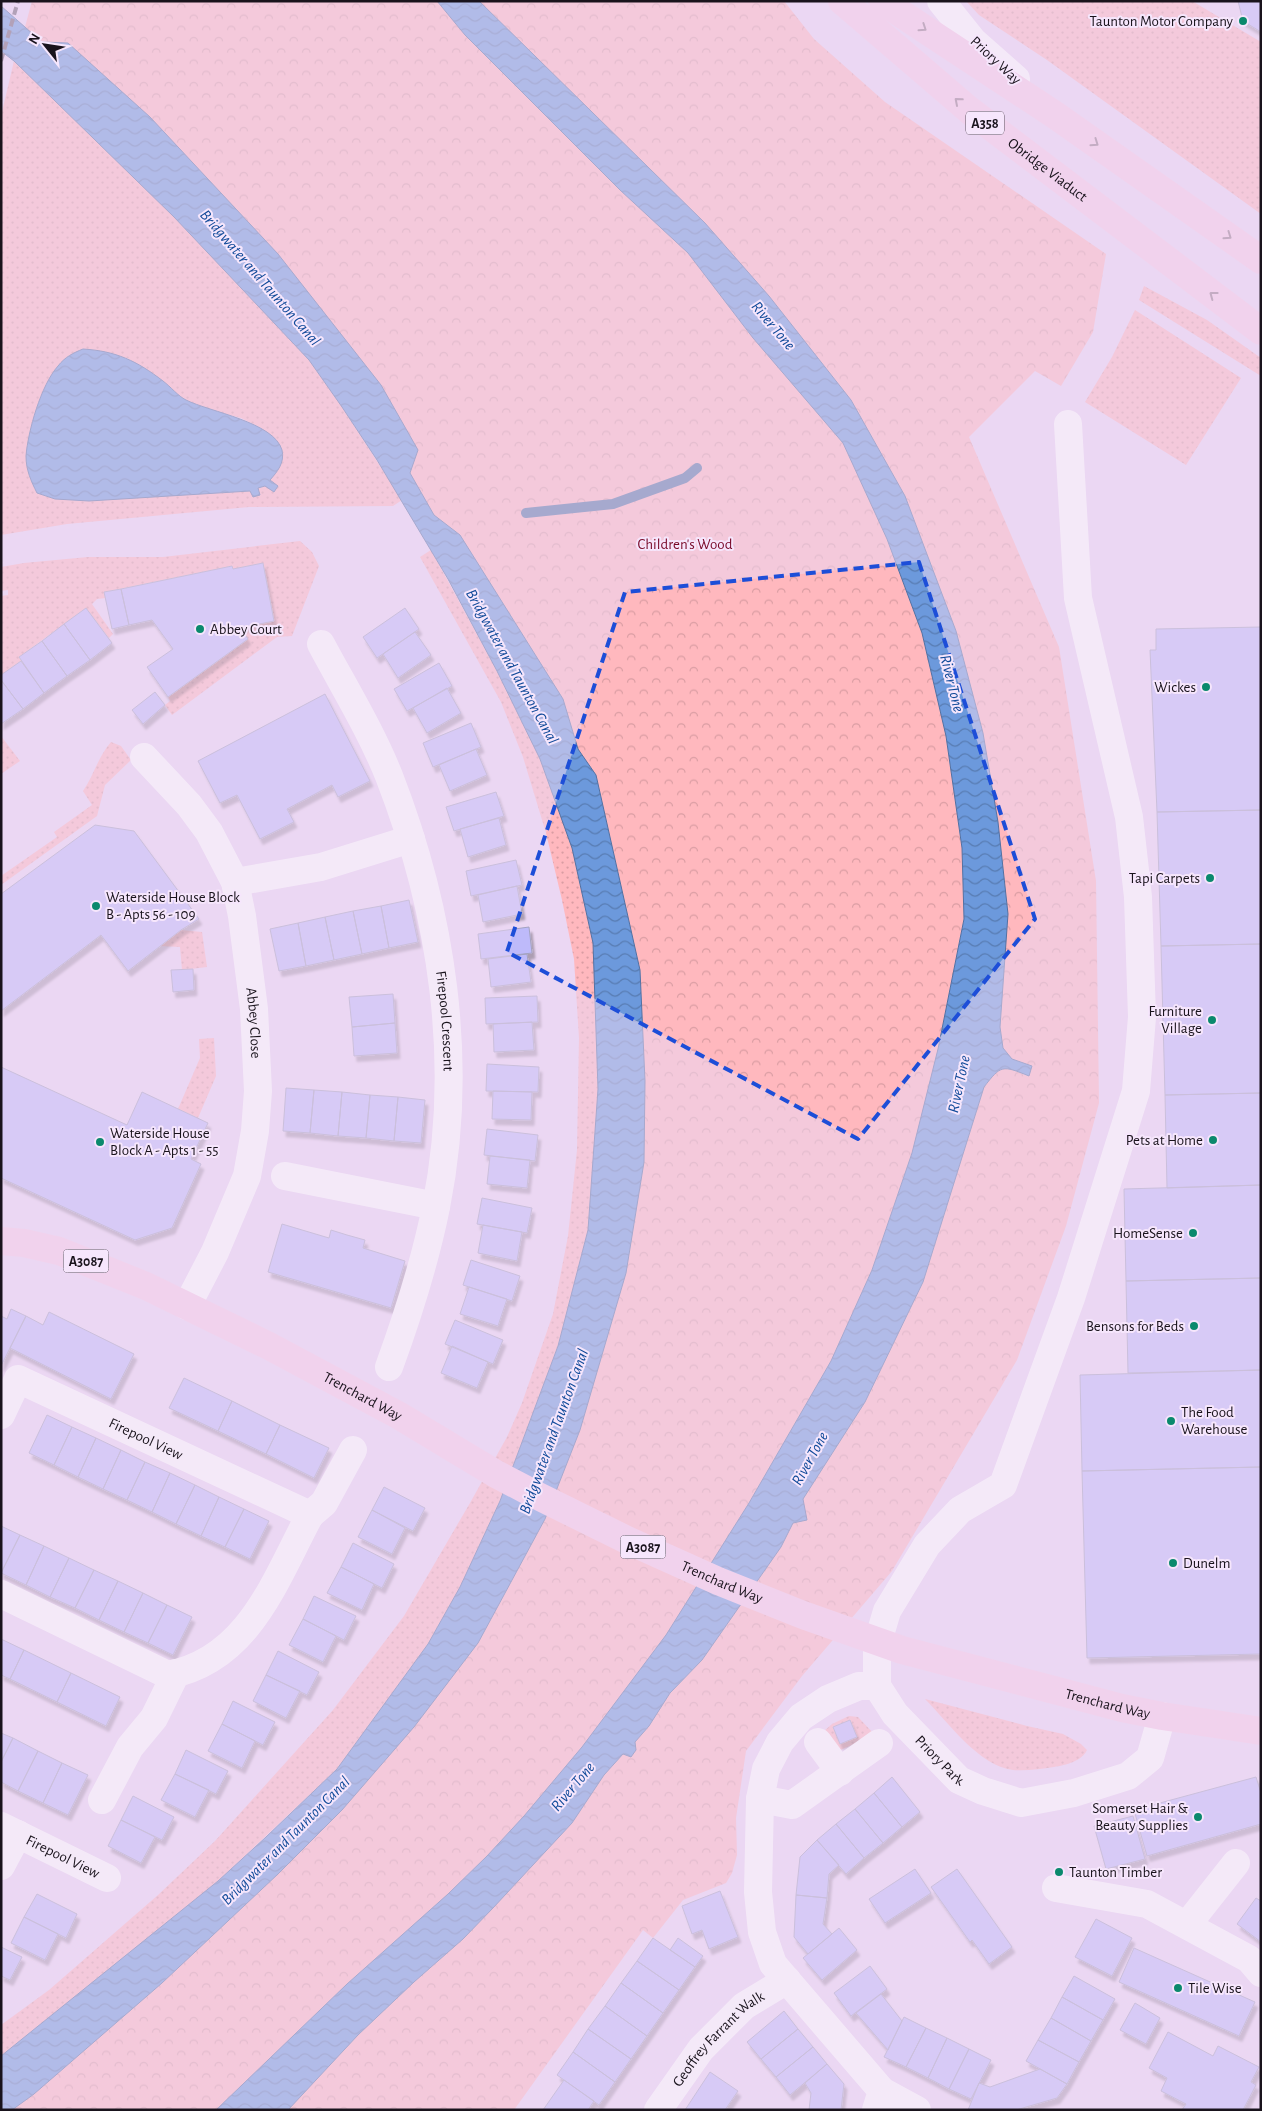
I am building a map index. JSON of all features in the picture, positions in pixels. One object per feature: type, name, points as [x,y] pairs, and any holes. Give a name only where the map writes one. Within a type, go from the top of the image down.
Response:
[{"type":"main road","name":"Obridge Viaduct","points":[[842,1],[969,110],[1261,331]]},
{"type":"main road","points":[[882,1],[1055,115],[1261,260]]},
{"type":"main road","name":"Trenchard Way","points":[[1,1241],[24,1243],[80,1258],[146,1286],[269,1346],[398,1415],[496,1474],[626,1540],[718,1581],[803,1615],[902,1650],[1122,1708],[1261,1731]]},
{"type":"street","name":"Priory Way","points":[[941,1],[973,41],[1055,115]]},
{"type":"street","points":[[917,2110],[879,2100],[773,1964],[762,1932],[758,1883],[760,1799],[766,1769],[780,1742],[801,1717],[828,1699],[843,1692],[858,1686],[877,1686],[876,1645],[881,1626],[887,1612],[927,1545],[960,1510],[1003,1485],[1071,1298],[1136,1091],[1142,1017],[1138,897],[1129,817],[1078,598],[1068,424]]},
{"type":"street","name":"Firepool Crescent","points":[[321,644],[388,774],[411,839],[426,890],[437,944],[446,1016],[448,1089],[444,1147],[436,1206],[413,1296],[389,1367]]},
{"type":"street","name":"Abbey Close","points":[[144,757],[194,812],[208,832],[235,882],[242,916],[254,1009],[258,1091],[255,1131],[247,1176],[215,1252],[187,1306]]},
{"type":"street","points":[[235,882],[321,867],[411,839]]},
{"type":"street","points":[[285,1176],[436,1206]]},
{"type":"street","name":"Firepool View","points":[[1,1415],[18,1379],[310,1515]]},
{"type":"street","points":[[1,1594],[168,1675],[197,1666],[219,1654],[247,1628],[262,1605],[310,1515],[324,1503],[353,1450]]},
{"type":"street","points":[[102,1800],[130,1747],[154,1718],[176,1673]]},
{"type":"street","name":"Priory Park","points":[[877,1686],[895,1714],[959,1780],[983,1791],[1021,1803],[1074,1793],[1128,1776],[1150,1758],[1162,1716]]},
{"type":"street","points":[[818,1742],[840,1772]]},
{"type":"street","points":[[760,1799],[792,1805],[878,1743]]},
{"type":"street","name":"Firepool View","points":[[1,1866],[9,1830],[107,1878]]},
{"type":"street","points":[[1187,1925],[1236,1864]]},
{"type":"street","points":[[1056,1888],[1147,1904],[1248,1959],[1261,1973]]},
{"type":"street","name":"Geoffrey Farrant Walk","points":[[658,2110],[701,2049],[744,2006],[787,1980]]},
{"type":"highlighted area","points":[[919,562],[1035,919],[858,1139],[507,952],[625,592]]},
{"type":"green space","name":"Children's Wood","points":[[32,1],[437,1],[465,35],[620,190],[688,253],[753,338],[843,443],[887,539],[922,633],[946,736],[962,848],[964,919],[938,1049],[912,1153],[872,1270],[831,1361],[749,1503],[666,1635],[582,1747],[524,1816],[448,1894],[347,1984],[216,2110],[12,2110],[34,2094],[162,1983],[278,1874],[342,1810],[478,1643],[545,1519],[580,1430],[626,1273],[644,1162],[645,1081],[640,970],[596,775],[578,749],[563,699],[460,535],[434,515],[410,473],[42,42],[25,27]]},
{"type":"green space","points":[[479,1],[784,1],[814,39],[885,102],[1106,254],[1093,332],[1061,386],[1035,371],[969,437],[1059,647],[1096,881],[1099,1103],[1066,1226],[1017,1360],[892,1571],[802,1676],[746,1751],[736,1818],[737,1855],[732,1873],[726,1883],[683,1900],[653,1938],[643,1930],[514,2110],[288,2110],[358,2035],[463,1939],[572,1823],[604,1775],[649,1726],[670,1693],[702,1660],[781,1547],[803,1499],[865,1402],[923,1282],[984,1087],[994,1074],[1003,1069],[1013,1070],[1028,1076],[1032,1066],[1012,1059],[1003,1048],[1000,1027],[1008,914],[998,822],[983,733],[956,631],[905,496],[851,400],[769,296],[546,67]]},
{"type":"green space","points":[[966,1],[1192,1],[1261,42],[1261,214],[1047,60],[979,15]]},
{"type":"green space","points":[[14,61],[174,217],[309,360],[402,500],[393,506],[249,507],[67,524],[1,535],[1,116]],"holes":[[[127,358],[164,382],[183,399],[202,408],[241,418],[261,428],[270,481],[278,486],[265,486],[251,491],[186,495],[55,499],[37,493],[27,463],[27,453],[35,412]]]},
{"type":"green space","points":[[1144,286],[1207,320],[1261,358],[1261,376],[1139,300]]},
{"type":"green space","points":[[1135,310],[1241,378],[1186,465],[1085,402],[1112,357]]},
{"type":"green space","points":[[300,541],[312,552],[319,566],[292,636],[277,637],[172,715],[165,705],[170,701],[168,697],[248,639],[240,628],[274,620],[263,563],[233,569],[232,566],[105,592],[106,598],[97,599],[92,604],[113,634],[109,638],[86,608],[19,657],[21,661],[1,675],[1,596],[8,595],[8,590],[1,591],[1,567],[88,557],[163,557]]},
{"type":"green space","points":[[431,550],[497,671],[540,759],[572,848],[593,943],[598,1089],[588,1230],[558,1346],[500,1501],[460,1587],[428,1644],[337,1769],[218,1881],[1,2056],[1,2025],[49,1990],[158,1895],[215,1841],[333,1710],[404,1616],[507,1437],[522,1403],[553,1314],[568,1236],[577,1150],[579,1038],[574,959],[546,833],[523,757],[501,702],[420,557]]},
{"type":"green space","points":[[1,736],[20,761],[1,774]]},
{"type":"green space","points":[[111,742],[121,746],[131,760],[105,785],[97,816],[1,885],[1,876],[57,837],[54,832],[92,805],[83,791]]},
{"type":"green space","points":[[181,930],[202,932],[207,967],[182,970],[180,947],[159,946]]},
{"type":"green space","points":[[214,1038],[216,1076],[198,1118],[178,1109],[200,1058],[199,1039]]},
{"type":"green space","points":[[925,1699],[1063,1734],[1081,1744],[1087,1750],[1078,1760],[1059,1766],[1023,1770],[1000,1767],[976,1752]]},
{"type":"green space","points":[[849,1716],[858,1717],[875,1735],[838,1751],[823,1732],[832,1724]],"holes":[[[850,1720],[857,1737],[840,1744],[833,1727]]]},
{"type":"water","name":"River Tone","points":[[437,1],[479,1],[705,223],[769,296],[851,400],[905,496],[956,631],[983,733],[998,822],[1008,914],[1000,1027],[1003,1048],[1012,1059],[1032,1066],[1029,1076],[1013,1070],[1003,1069],[994,1074],[984,1087],[923,1282],[865,1402],[803,1499],[807,1520],[793,1523],[781,1547],[702,1660],[670,1693],[649,1726],[635,1742],[636,1750],[631,1757],[623,1754],[604,1775],[572,1823],[493,1908],[463,1939],[358,2035],[288,2110],[216,2110],[347,1984],[448,1894],[524,1816],[582,1747],[666,1635],[749,1503],[831,1361],[872,1270],[912,1153],[938,1049],[964,919],[962,848],[946,736],[922,633],[887,539],[843,443],[753,338],[688,253],[620,190],[465,35]]},
{"type":"water","name":"Bridgwater and Taunton Canal","points":[[1,6],[42,42],[68,43],[150,117],[278,254],[381,385],[418,450],[410,473],[434,515],[460,535],[563,699],[578,749],[596,775],[640,970],[645,1081],[644,1162],[626,1273],[580,1430],[545,1519],[478,1643],[414,1727],[342,1810],[278,1874],[162,1983],[34,2094],[12,2110],[1,2110],[1,2056],[218,1881],[337,1769],[428,1644],[460,1587],[500,1501],[558,1346],[588,1230],[598,1089],[593,943],[572,848],[540,759],[497,671],[448,579],[377,460],[309,360],[174,217],[14,61],[1,51]]},
{"type":"water","points":[[83,349],[106,352],[126,358],[166,383],[186,400],[240,419],[267,432],[277,440],[283,455],[280,467],[270,480],[278,486],[274,492],[265,486],[258,488],[260,495],[253,497],[250,491],[89,501],[55,499],[37,493],[29,475],[26,456],[29,434],[36,409],[46,385],[58,366],[63,360]]},
{"type":"building","points":[[1238,1],[1261,1],[1261,32],[1243,21]]},
{"type":"building","name":"Abbey Court","points":[[263,563],[274,621],[240,628],[248,639],[168,697],[147,667],[173,649],[152,620],[129,625],[121,589],[232,566],[233,569]]},
{"type":"building","points":[[121,589],[129,625],[112,629],[104,592]]},
{"type":"building","points":[[86,608],[112,643],[90,660],[64,624]]},
{"type":"building","points":[[405,608],[419,629],[377,658],[363,637]]},
{"type":"building","points":[[64,624],[90,660],[67,676],[42,641]]},
{"type":"building","name":"Wickes","points":[[1261,627],[1261,810],[1157,812],[1150,650],[1156,650],[1156,629]]},
{"type":"building","points":[[415,632],[431,655],[398,678],[383,654]]},
{"type":"building","points":[[42,641],[67,676],[44,693],[19,657]]},
{"type":"building","points":[[21,661],[44,693],[23,709],[1,680],[1,675]]},
{"type":"building","points":[[439,663],[452,686],[407,711],[394,689]]},
{"type":"building","points":[[1,680],[23,709],[1,724]]},
{"type":"building","points":[[447,688],[461,713],[427,733],[413,708]]},
{"type":"building","points":[[155,692],[165,705],[143,724],[132,710]]},
{"type":"building","points":[[325,694],[370,781],[338,797],[332,785],[287,809],[294,822],[260,839],[237,795],[220,803],[198,761]]},
{"type":"building","points":[[471,723],[481,747],[433,767],[423,743]]},
{"type":"building","points":[[476,749],[487,775],[450,791],[439,765]]},
{"type":"building","points":[[496,792],[504,816],[454,831],[446,807]]},
{"type":"building","name":"Tapi Carpets","points":[[1261,810],[1261,944],[1161,946],[1157,812]]},
{"type":"building","points":[[499,818],[506,845],[468,857],[460,829]]},
{"type":"building","name":"Waterside House Block B - Apts 56 - 109","points":[[95,825],[134,831],[199,919],[181,930],[128,971],[101,935],[1,1011],[1,894]]},
{"type":"building","points":[[516,860],[522,885],[471,896],[466,871]]},
{"type":"building","points":[[517,886],[522,914],[483,922],[478,895]]},
{"type":"building","points":[[409,900],[418,942],[389,948],[381,906]]},
{"type":"building","points":[[381,906],[389,948],[362,954],[353,911]]},
{"type":"building","points":[[353,911],[362,954],[334,960],[325,917]]},
{"type":"building","points":[[325,917],[334,960],[306,966],[298,923]]},
{"type":"building","points":[[298,923],[306,966],[279,971],[270,929]]},
{"type":"building","points":[[529,927],[532,953],[481,959],[478,934]]},
{"type":"building","name":"Furniture Village","points":[[1261,944],[1261,1093],[1165,1095],[1161,946]]},
{"type":"building","points":[[527,954],[531,982],[491,987],[488,959]]},
{"type":"building","points":[[193,969],[194,990],[173,992],[171,970]]},
{"type":"building","points":[[393,994],[395,1023],[352,1027],[349,997]]},
{"type":"building","points":[[537,996],[538,1022],[486,1024],[485,998]]},
{"type":"building","points":[[532,1022],[534,1050],[494,1052],[493,1024]]},
{"type":"building","points":[[395,1023],[397,1053],[354,1056],[352,1027]]},
{"type":"building","points":[[487,1064],[539,1067],[538,1092],[486,1091]]},
{"type":"building","name":"Waterside House Block A - Apts 1 - 55","points":[[1,1067],[127,1125],[142,1092],[208,1123],[191,1159],[201,1164],[172,1228],[135,1240],[1,1178]]},
{"type":"building","points":[[286,1088],[314,1090],[310,1133],[283,1131]]},
{"type":"building","points":[[314,1090],[342,1092],[338,1136],[310,1133]]},
{"type":"building","points":[[493,1091],[532,1092],[531,1120],[492,1119]]},
{"type":"building","points":[[342,1092],[370,1095],[366,1138],[338,1136]]},
{"type":"building","name":"Pets at Home","points":[[1261,1093],[1261,1185],[1167,1188],[1165,1095]]},
{"type":"building","points":[[370,1095],[398,1097],[394,1141],[366,1138]]},
{"type":"building","points":[[398,1097],[425,1100],[421,1143],[394,1141]]},
{"type":"building","points":[[487,1129],[538,1135],[535,1161],[484,1155]]},
{"type":"building","points":[[490,1156],[530,1160],[527,1188],[487,1184]]},
{"type":"building","name":"HomeSense","points":[[1261,1185],[1261,1278],[1126,1281],[1124,1189]]},
{"type":"building","points":[[482,1198],[532,1208],[527,1233],[477,1224]]},
{"type":"building","points":[[282,1224],[329,1238],[331,1230],[365,1240],[363,1248],[405,1261],[391,1308],[268,1272]]},
{"type":"building","points":[[483,1225],[522,1232],[517,1261],[478,1253]]},
{"type":"building","points":[[471,1260],[520,1276],[512,1301],[463,1285]]},
{"type":"building","name":"Bensons for Beds","points":[[1261,1278],[1261,1370],[1128,1373],[1126,1281]]},
{"type":"building","points":[[469,1287],[507,1299],[498,1326],[460,1314]]},
{"type":"building","points":[[11,1309],[26,1316],[1,1366],[1,1316],[7,1319]]},
{"type":"building","points":[[49,1312],[134,1354],[111,1399],[10,1348],[26,1316],[43,1325]]},
{"type":"building","points":[[455,1320],[503,1340],[493,1364],[445,1344]]},
{"type":"building","points":[[452,1346],[488,1362],[477,1388],[441,1373]]},
{"type":"building","name":"The Food Warehouse","points":[[1261,1370],[1261,1467],[1082,1471],[1080,1375]]},
{"type":"building","points":[[184,1378],[232,1401],[218,1431],[169,1408]]},
{"type":"building","points":[[232,1401],[280,1425],[266,1454],[218,1431]]},
{"type":"building","points":[[47,1415],[72,1427],[54,1465],[29,1453]]},
{"type":"building","points":[[280,1425],[329,1448],[314,1478],[266,1454]]},
{"type":"building","points":[[72,1427],[96,1438],[78,1477],[54,1465]]},
{"type":"building","points":[[96,1438],[121,1450],[103,1489],[78,1477]]},
{"type":"building","points":[[121,1450],[145,1462],[127,1500],[103,1489]]},
{"type":"building","points":[[145,1462],[170,1473],[152,1512],[127,1500]]},
{"type":"building","name":"Dunelm","points":[[1261,1467],[1261,1654],[1087,1658],[1082,1471]]},
{"type":"building","points":[[170,1473],[195,1485],[176,1524],[152,1512]]},
{"type":"building","points":[[195,1485],[219,1497],[201,1536],[176,1524]]},
{"type":"building","points":[[384,1487],[425,1508],[413,1531],[372,1510]]},
{"type":"building","points":[[219,1497],[244,1509],[225,1547],[201,1536]]},
{"type":"building","points":[[244,1509],[269,1521],[250,1559],[225,1547]]},
{"type":"building","points":[[372,1510],[405,1528],[392,1554],[358,1537]]},
{"type":"building","points":[[1,1526],[20,1535],[1,1573]]},
{"type":"building","points":[[20,1535],[44,1546],[26,1585],[1,1573]]},
{"type":"building","points":[[353,1543],[394,1564],[382,1588],[341,1567]]},
{"type":"building","points":[[44,1546],[69,1558],[50,1597],[26,1585]]},
{"type":"building","points":[[69,1558],[94,1570],[75,1608],[50,1597]]},
{"type":"building","points":[[341,1567],[374,1584],[362,1610],[327,1593]]},
{"type":"building","points":[[94,1570],[118,1581],[99,1620],[75,1608]]},
{"type":"building","points":[[118,1581],[143,1593],[124,1632],[99,1620]]},
{"type":"building","points":[[143,1593],[167,1605],[148,1643],[124,1632]]},
{"type":"building","points":[[314,1596],[356,1616],[344,1640],[303,1619]]},
{"type":"building","points":[[167,1605],[192,1617],[173,1655],[148,1643]]},
{"type":"building","points":[[303,1619],[336,1636],[323,1662],[289,1645]]},
{"type":"building","points":[[1,1639],[24,1650],[10,1679],[1,1675]]},
{"type":"building","points":[[24,1650],[71,1673],[57,1702],[10,1679]]},
{"type":"building","points":[[278,1651],[319,1672],[307,1695],[266,1675]]},
{"type":"building","points":[[71,1673],[120,1697],[106,1726],[57,1702]]},
{"type":"building","points":[[266,1675],[300,1691],[286,1718],[253,1701]]},
{"type":"building","points":[[233,1701],[275,1722],[263,1745],[222,1724]]},
{"type":"building","points":[[850,1720],[857,1737],[840,1744],[833,1727]]},
{"type":"building","points":[[222,1724],[255,1741],[242,1768],[208,1751]]},
{"type":"building","points":[[1,1733],[13,1738],[1,1762]]},
{"type":"building","points":[[13,1738],[38,1751],[18,1791],[1,1782],[1,1762]]},
{"type":"building","points":[[186,1750],[228,1771],[216,1794],[175,1774]]},
{"type":"building","points":[[38,1751],[62,1763],[43,1803],[18,1791]]},
{"type":"building","points":[[62,1763],[88,1775],[68,1815],[43,1803]]},
{"type":"building","points":[[175,1774],[209,1790],[195,1817],[161,1800]]},
{"type":"building","points":[[892,1777],[920,1812],[902,1827],[874,1793]]},
{"type":"building","name":"Somerset Hair & Beauty Supplies","points":[[1256,1777],[1261,1793],[1261,1824],[1147,1856],[1134,1810]]},
{"type":"building","points":[[874,1793],[902,1827],[883,1843],[855,1809]]},
{"type":"building","points":[[133,1796],[174,1817],[162,1840],[121,1820]]},
{"type":"building","points":[[855,1809],[883,1843],[864,1858],[836,1824]]},
{"type":"building","points":[[1133,1816],[1145,1859],[1106,1869],[1094,1826]]},
{"type":"building","points":[[121,1820],[155,1837],[141,1863],[108,1846]]},
{"type":"building","points":[[836,1824],[864,1858],[846,1874],[817,1840]]},
{"type":"building","points":[[817,1840],[839,1865],[829,1874],[827,1898],[796,1895],[800,1857]]},
{"type":"building","points":[[915,1869],[931,1893],[885,1923],[869,1899]]},
{"type":"building","points":[[957,1869],[1012,1947],[989,1964],[972,1940],[970,1942],[931,1887]]},
{"type":"building","points":[[720,1891],[738,1937],[709,1949],[702,1930],[692,1934],[682,1906]]},
{"type":"building","points":[[37,1894],[77,1914],[66,1938],[24,1917]]},
{"type":"building","points":[[796,1895],[827,1898],[823,1924],[832,1934],[808,1954],[794,1937]]},
{"type":"building","points":[[1256,1898],[1261,1901],[1261,1942],[1237,1924]]},
{"type":"building","points":[[24,1917],[58,1934],[45,1960],[11,1943]]},
{"type":"building","points":[[1096,1919],[1132,1938],[1112,1976],[1075,1957]]},
{"type":"building","points":[[839,1928],[857,1950],[822,1980],[803,1958]]},
{"type":"building","points":[[653,1938],[695,1967],[679,1990],[637,1961]]},
{"type":"building","points":[[678,1938],[703,1956],[695,1967],[670,1950]]},
{"type":"building","points":[[1,1947],[22,1957],[10,1980],[1,1976]]},
{"type":"building","name":"Tile Wise","points":[[1134,1948],[1255,2002],[1239,2036],[1119,1982]]},
{"type":"building","points":[[637,1961],[679,1990],[663,2013],[621,1983]]},
{"type":"building","points":[[870,1966],[887,1989],[851,2016],[834,1993]]},
{"type":"building","points":[[1074,1976],[1115,1999],[1103,2020],[1062,1997]]},
{"type":"building","points":[[621,1983],[663,2013],[647,2036],[605,2006]]},
{"type":"building","points":[[881,1994],[902,2021],[888,2050],[856,2013]]},
{"type":"building","points":[[1062,1997],[1103,2020],[1091,2041],[1051,2018]]},
{"type":"building","points":[[1135,2003],[1160,2018],[1146,2044],[1120,2030]]},
{"type":"building","points":[[605,2006],[647,2036],[631,2059],[588,2029]]},
{"type":"building","points":[[784,2011],[798,2029],[761,2059],[747,2042]]},
{"type":"building","points":[[904,2017],[926,2028],[906,2067],[884,2057]]},
{"type":"building","points":[[1051,2018],[1091,2041],[1079,2062],[1038,2040]]},
{"type":"building","points":[[926,2028],[947,2038],[928,2078],[906,2067]]},
{"type":"building","points":[[588,2029],[631,2059],[615,2082],[573,2052]]},
{"type":"building","points":[[798,2029],[813,2047],[776,2077],[761,2059]]},
{"type":"building","points":[[1168,2032],[1213,2056],[1218,2046],[1259,2067],[1251,2082],[1256,2085],[1243,2110],[1182,2110],[1186,2104],[1161,2091],[1167,2078],[1149,2068]]},
{"type":"building","points":[[947,2038],[969,2049],[949,2089],[928,2078]]},
{"type":"building","points":[[1038,2040],[1079,2062],[1067,2084],[1026,2061]]},
{"type":"building","points":[[813,2047],[827,2064],[790,2095],[776,2077]]},
{"type":"building","points":[[969,2049],[991,2060],[971,2099],[949,2089]]},
{"type":"building","points":[[573,2052],[615,2082],[599,2105],[557,2075]]},
{"type":"building","points":[[827,2064],[844,2084],[841,2110],[809,2110],[811,2093],[805,2083]]},
{"type":"building","points":[[1040,2069],[1067,2084],[1057,2098],[1016,2110],[968,2110],[979,2083],[990,2087]]},
{"type":"building","points":[[710,2072],[738,2091],[725,2110],[685,2110]]},
{"type":"building","points":[[564,2080],[594,2101],[588,2110],[543,2110]]},
{"type":"waterway","points":[[526,513],[613,504],[685,478],[697,468]]},
{"type":"railway","points":[[1,61],[18,1]]},
{"type":"place","name":"Taunton Motor Company","points":[[1243,21]]},
{"type":"place","name":"Abbey Court","points":[[200,629]]},
{"type":"place","name":"Wickes","points":[[1206,687]]},
{"type":"place","name":"Tapi Carpets","points":[[1210,878]]},
{"type":"place","name":"Waterside House Block B - Apts 56 - 109","points":[[96,906]]},
{"type":"place","name":"Furniture Village","points":[[1212,1020]]},
{"type":"place","name":"Pets at Home","points":[[1213,1140]]},
{"type":"place","name":"Waterside House Block A - Apts 1 - 55","points":[[100,1142]]},
{"type":"place","name":"HomeSense","points":[[1193,1233]]},
{"type":"place","name":"Bensons for Beds","points":[[1194,1326]]},
{"type":"place","name":"The Food Warehouse","points":[[1171,1421]]},
{"type":"place","name":"Dunelm","points":[[1173,1563]]},
{"type":"place","name":"Somerset Hair & Beauty Supplies","points":[[1198,1817]]},
{"type":"place","name":"Taunton Timber","points":[[1059,1872]]},
{"type":"place","name":"Tile Wise","points":[[1178,1988]]}]
